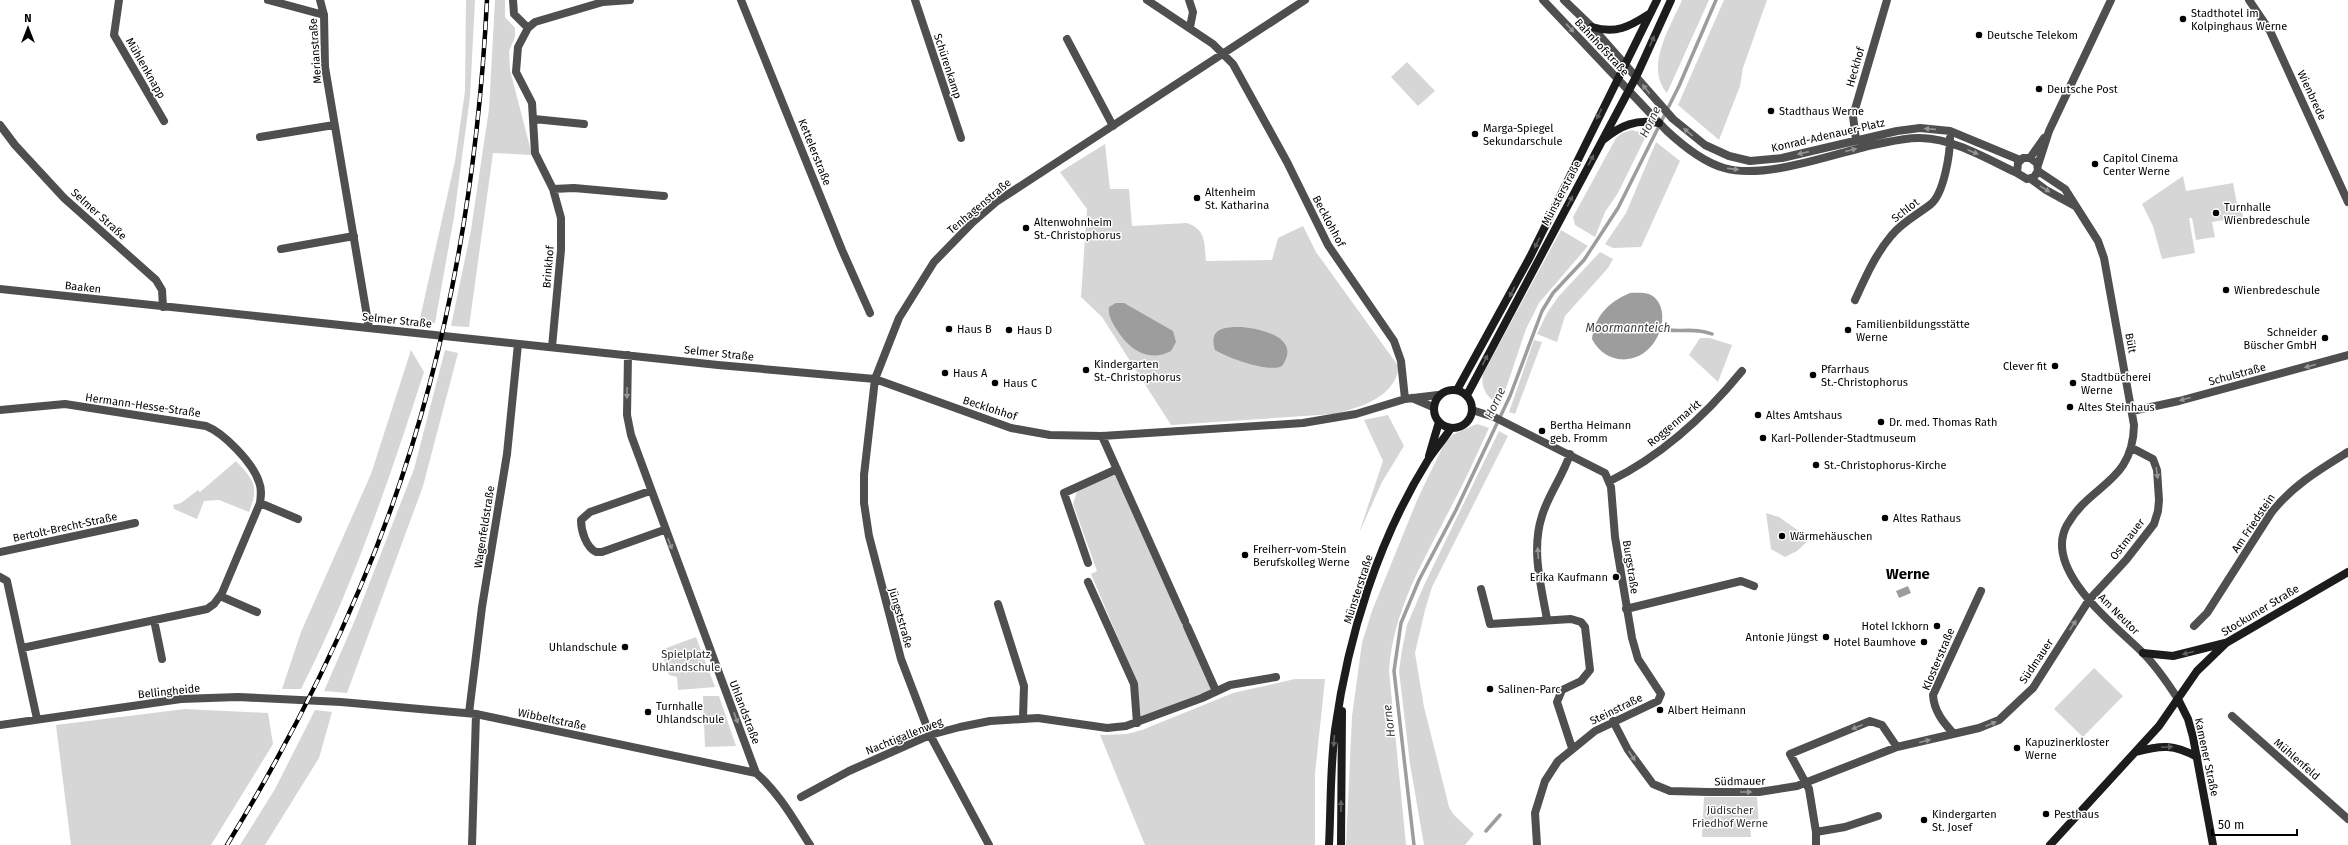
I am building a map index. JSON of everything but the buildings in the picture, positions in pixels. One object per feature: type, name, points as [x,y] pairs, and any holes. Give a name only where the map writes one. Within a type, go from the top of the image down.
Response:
[{"type":"main road","name":"Münsterstraße","points":[[1457,390],[1530,257],[1624,63],[1657,0]]},
{"type":"main road","name":"Münsterstraße","points":[[1466,395],[1636,77],[1671,0]]},
{"type":"main road","points":[[1592,27],[1608,31],[1619,30],[1650,14]]},
{"type":"main road","points":[[1601,142],[1621,126],[1642,121],[1659,123]]},
{"type":"main road","points":[[1451,428],[1439,422],[1434,407],[1438,396],[1446,390],[1457,390],[1466,395],[1472,404],[1472,410]]},
{"type":"main road","name":"Münsterstraße","points":[[1428,459],[1451,428],[1465,424],[1472,410]]},
{"type":"main road","name":"Münsterstraße","points":[[1329,845],[1335,731],[1357,622],[1375,567],[1428,459],[1439,422]]},
{"type":"main road","name":"Stockumer Straße","points":[[2050,845],[2159,726],[2202,666],[2226,643],[2348,572]]},
{"type":"main road","points":[[2143,653],[2173,656],[2226,643]]},
{"type":"main road","name":"Münsterstraße","points":[[1341,845],[1343,688]]},
{"type":"main road","name":"Kamener Straße","points":[[2178,698],[2188,719],[2197,757],[2213,845]]},
{"type":"main road","points":[[2135,752],[2171,746],[2183,749],[2197,757]]},
{"type":"street","name":"Mühlenknapp","points":[[119,0],[114,35],[164,121]]},
{"type":"street","points":[[268,0],[324,15]]},
{"type":"street","name":"Merianstraße","points":[[320,0],[324,15],[325,67],[369,328]]},
{"type":"street","points":[[513,0],[514,14],[528,28],[547,17],[603,2],[630,0]]},
{"type":"street","name":"Kettelerstraße","points":[[741,0],[842,250],[870,313]]},
{"type":"street","name":"Schürenkamp","points":[[915,0],[961,138]]},
{"type":"street","points":[[1147,0],[1190,27],[1225,54]]},
{"type":"street","points":[[1190,0],[1193,12],[1190,27]]},
{"type":"street","name":"Tenhagenstraße","points":[[875,379],[889,341],[910,299],[934,262],[946,248],[996,202],[1225,54],[1305,0]]},
{"type":"street","name":"Bahnhofstraße","points":[[1543,0],[1628,91]]},
{"type":"street","name":"Bahnhofstraße","points":[[1564,0],[1592,27],[1624,63]]},
{"type":"street","name":"Heckhof","points":[[1856,140],[1853,116],[1887,0]]},
{"type":"street","points":[[2030,179],[2036,176],[2049,131],[2111,0]]},
{"type":"street","name":"Wienbrede","points":[[2249,0],[2270,31],[2348,202]]},
{"type":"street","name":"Brinkhof","points":[[528,28],[518,47],[516,72],[532,103],[535,152],[553,189],[562,228],[552,347]]},
{"type":"street","points":[[1067,40],[1113,126]]},
{"type":"street","name":"Becklohhof","points":[[1225,54],[1233,64],[1286,162],[1328,245],[1394,341],[1401,361],[1408,398]]},
{"type":"street","name":"Konrad-Adenauer-Platz","points":[[1624,63],[1673,119],[1705,145],[1729,156],[1750,161],[1782,158],[1897,130],[1920,128],[1950,132],[2020,160]]},
{"type":"street","name":"Konrad-Adenauer-Platz","points":[[1628,91],[1681,144],[1724,168],[1749,171],[1782,168],[1899,140],[1920,138],[1950,143],[2018,173]]},
{"type":"street","points":[[534,119],[584,124]]},
{"type":"street","name":"Selmer Straße","points":[[0,125],[15,145],[64,198],[156,280],[162,290],[163,306],[518,344],[875,379]]},
{"type":"street","points":[[260,137],[334,125]]},
{"type":"street","points":[[2049,131],[2030,158],[2020,160],[2017,165],[2018,173],[2023,178],[2030,179],[2046,190],[2078,207]]},
{"type":"street","name":"Schlot","points":[[1855,300],[1877,254],[1891,235],[1907,220],[1932,203],[1943,179],[1950,143],[1950,132]]},
{"type":"street","points":[[2030,158],[2038,168]]},
{"type":"street","name":"Bült","points":[[2038,168],[2065,189],[2098,240],[2104,258],[2134,425],[2132,448],[2121,470],[2075,513],[2066,527],[2063,536]]},
{"type":"street","points":[[553,189],[574,188],[664,196]]},
{"type":"street","points":[[281,249],[354,236]]},
{"type":"street","name":"Baaken","points":[[0,290],[163,306]]},
{"type":"street","name":"Wagenfeldstraße","points":[[472,845],[473,714],[482,607],[507,454],[518,344]]},
{"type":"street","name":"Uhlandstraße","points":[[628,354],[627,415],[631,436],[664,530],[756,774],[769,784],[784,804],[810,845]]},
{"type":"street","name":"Schulstraße","points":[[2132,411],[2179,401],[2348,355]]},
{"type":"street","name":"Roggenmarkt","points":[[1610,481],[1641,464],[1671,441],[1714,404],[1742,371]]},
{"type":"street","name":"Becklohhof","points":[[875,379],[1011,428],[1050,436],[1102,436],[1335,419],[1408,398],[1438,396]]},
{"type":"street","name":"Jüngststraße","points":[[875,379],[864,475],[864,503],[868,530],[901,658],[930,735],[989,845]]},
{"type":"street","points":[[1408,398],[1434,407]]},
{"type":"street","name":"Hermann-Hesse-Straße","points":[[0,410],[65,404],[206,426],[223,435],[253,470],[260,482],[260,503],[220,596],[207,609],[22,648]]},
{"type":"street","points":[[1472,410],[1494,416],[1598,468],[1605,473],[1610,481]]},
{"type":"street","points":[[1102,436],[1216,691]]},
{"type":"street","name":"Ostmauer","points":[[2089,600],[2141,542],[2154,524],[2158,511],[2158,490],[2153,459],[2132,448]]},
{"type":"street","name":"Am Friedstein","points":[[2194,626],[2207,613],[2271,513],[2282,499],[2296,486],[2348,452]]},
{"type":"street","points":[[1547,620],[1539,580],[1537,544],[1542,516],[1570,454]]},
{"type":"street","points":[[1088,563],[1064,493],[1117,469]]},
{"type":"street","name":"Burgstraße","points":[[1610,481],[1615,537],[1626,609],[1638,659],[1662,697]]},
{"type":"street","points":[[650,491],[590,512],[581,520],[581,527],[588,544],[596,552],[602,552],[664,530]]},
{"type":"street","points":[[260,503],[298,519]]},
{"type":"street","name":"Bertolt-Brecht-Straße","points":[[0,552],[135,524]]},
{"type":"street","name":"Am Neutor","points":[[2063,536],[2064,554],[2069,571],[2089,600],[2143,653],[2160,672],[2178,698]]},
{"type":"street","points":[[0,577],[7,581],[37,719]]},
{"type":"street","points":[[1626,609],[1741,581],[1754,586]]},
{"type":"street","points":[[1088,582],[1134,684],[1137,723]]},
{"type":"street","points":[[1481,588],[1490,624],[1547,620],[1577,620],[1585,627],[1590,670],[1581,681],[1562,690],[1557,702],[1572,748]]},
{"type":"street","name":"Klosterstraße","points":[[1953,733],[1944,723],[1936,709],[1933,695],[1981,591]]},
{"type":"street","points":[[220,596],[257,612]]},
{"type":"street","name":"Südmauer","points":[[1613,721],[1628,750],[1643,772],[1653,784],[1661,788],[1681,792],[1759,792],[1784,789],[1806,783],[1897,747],[1979,728],[1999,720],[2033,688],[2089,600]]},
{"type":"street","points":[[998,604],[1024,686],[1023,718]]},
{"type":"street","points":[[154,620],[162,659]]},
{"type":"street","name":"Nachtigallenweg","points":[[801,797],[849,771],[930,735],[990,721],[1023,718],[1061,720],[1107,728],[1137,723],[1230,685],[1276,677]]},
{"type":"street","name":"Bellingheide","points":[[0,725],[182,699],[238,697],[341,702]]},
{"type":"street","name":"Steinstraße","points":[[1537,845],[1534,821],[1539,797],[1558,761],[1572,748],[1595,731],[1613,721],[1658,701],[1662,697]]},
{"type":"street","name":"Wibbeltstraße","points":[[341,702],[473,714],[756,774]]},
{"type":"street","name":"Mühlenfeld","points":[[2232,716],[2348,819]]},
{"type":"street","points":[[1816,845],[1816,832],[1809,789],[1790,754],[1870,721],[1882,725],[1897,747]]},
{"type":"street","points":[[1816,832],[1845,827],[1878,816]]},
{"type":"green space","points":[[466,0],[475,0],[470,97],[454,217],[435,323],[419,323],[455,161],[465,91]]},
{"type":"green space","points":[[495,0],[505,0],[505,17],[515,28],[515,37],[509,51],[510,70],[532,155],[493,153],[469,327],[451,326],[471,230],[489,109]]},
{"type":"green space","points":[[1682,0],[1709,0],[1667,93],[1661,83],[1658,71],[1659,59],[1666,34]]},
{"type":"green space","points":[[1724,0],[1767,0],[1743,68],[1740,86],[1719,140],[1678,105]]},
{"type":"green space","points":[[1407,62],[1435,91],[1418,106],[1391,77]]},
{"type":"green space","points":[[1632,130],[1647,134],[1618,193],[1605,212],[1595,237],[1575,225],[1573,217],[1616,138],[1622,133]]},
{"type":"green space","points":[[1656,142],[1680,161],[1641,247],[1613,248],[1605,244],[1626,213]]},
{"type":"green space","points":[[1105,144],[1110,189],[1129,189],[1132,226],[1187,223],[1198,230],[1203,238],[1206,261],[1272,260],[1278,238],[1303,226],[1316,252],[1399,367],[1396,378],[1391,386],[1375,400],[1334,414],[1171,425],[1102,317],[1081,297],[1087,209],[1060,172]]},
{"type":"green space","points":[[2183,176],[2186,191],[2233,183],[2238,209],[2241,208],[2243,217],[2212,222],[2215,237],[2196,240],[2192,218],[2189,218],[2195,253],[2162,259],[2153,226],[2142,204]]},
{"type":"green space","points":[[1561,230],[1588,246],[1539,303],[1526,329],[1500,406],[1486,393],[1482,379],[1483,374]]},
{"type":"green space","points":[[1600,252],[1613,259],[1608,268],[1565,316],[1557,342],[1537,334],[1547,313],[1558,297]]},
{"type":"green space","points":[[1700,338],[1710,338],[1732,345],[1718,382],[1689,355]]},
{"type":"green space","points":[[1534,340],[1542,342],[1515,414],[1509,412]]},
{"type":"green space","points":[[411,350],[424,372],[369,533],[320,651],[301,689],[282,689],[301,632],[371,474]]},
{"type":"green space","points":[[445,350],[458,353],[423,486],[347,693],[324,691],[355,620],[414,469]]},
{"type":"green space","points":[[1388,415],[1404,446],[1382,482],[1359,533],[1383,461],[1364,420]]},
{"type":"green space","points":[[1477,424],[1489,428],[1411,586],[1403,606],[1392,649],[1389,671],[1406,845],[1346,845],[1352,716],[1362,643],[1372,611],[1418,498],[1445,442],[1454,434]]},
{"type":"green space","points":[[1499,431],[1508,436],[1432,587],[1415,653],[1424,707],[1449,807],[1454,815],[1474,834],[1465,845],[1424,845],[1410,764],[1399,671],[1402,650],[1407,625],[1425,583]]},
{"type":"green space","points":[[236,461],[251,479],[253,484],[254,496],[249,512],[219,500],[204,501],[197,519],[174,509],[173,505],[181,503],[198,490],[200,492]]},
{"type":"green space","points":[[1117,469],[1216,691],[1198,695],[1141,718],[1137,683],[1091,574],[1097,571],[1073,504],[1077,491]]},
{"type":"green space","points":[[1766,513],[1779,517],[1810,539],[1797,551],[1785,557],[1771,549]]},
{"type":"green space","name":"Spielplatz Uhlandschule","points":[[696,637],[715,687],[678,690],[677,677],[669,675],[661,650]]},
{"type":"green space","points":[[2094,668],[2123,696],[2083,737],[2054,709]]},
{"type":"green space","points":[[1295,679],[1325,679],[1315,774],[1315,845],[1145,845],[1100,735],[1127,734],[1142,730],[1233,693]]},
{"type":"green space","points":[[703,696],[719,696],[736,746],[705,747]]},
{"type":"green space","points":[[185,709],[268,713],[273,744],[211,845],[71,845],[56,725]]},
{"type":"green space","points":[[315,710],[332,712],[319,758],[265,845],[240,845],[275,789]]},
{"type":"green space","name":"Jüdischer Friedhof Werne","points":[[1704,797],[1757,797],[1759,826],[1750,826],[1751,837],[1702,837]]},
{"type":"water","name":"Moormannteich","points":[[1630,293],[1643,293],[1651,295],[1658,302],[1662,312],[1662,323],[1652,345],[1643,354],[1632,359],[1618,359],[1602,352],[1592,339],[1596,323],[1604,310]]},
{"type":"water","points":[[1116,303],[1124,303],[1173,331],[1176,342],[1171,351],[1163,354],[1147,355],[1133,348],[1127,343],[1117,330],[1110,316],[1109,307]]},
{"type":"water","points":[[1242,327],[1269,333],[1283,342],[1287,348],[1287,356],[1282,366],[1268,368],[1248,364],[1215,350],[1213,342],[1216,333],[1225,328]]},
{"type":"water","points":[[1908,586],[1911,593],[1899,598],[1896,591]]},
{"type":"waterway","name":"Horne","points":[[1414,845],[1394,671],[1401,623],[1419,580],[1456,510],[1510,396],[1542,311],[1553,293],[1584,260],[1618,208],[1679,86],[1716,0]]},
{"type":"waterway","points":[[1660,329],[1693,330],[1712,334]]},
{"type":"waterway","points":[[1486,831],[1500,815]]},
{"type":"railway","points":[[227,845],[264,783],[298,720],[345,623],[387,519],[411,448],[432,375],[449,301],[463,226],[474,151],[482,75],[487,0]]},
{"type":"place","name":"Stadthotel im Kolpinghaus Werne","points":[[2183,19]]},
{"type":"place","name":"Deutsche Telekom","points":[[1979,35]]},
{"type":"place","name":"Deutsche Post","points":[[2039,89]]},
{"type":"place","name":"Stadthaus Werne","points":[[1771,111]]},
{"type":"place","name":"Marga-Spiegel Sekundarschule","points":[[1475,134]]},
{"type":"place","name":"Capitol Cinema Center Werne","points":[[2095,164]]},
{"type":"place","name":"Altenheim St. Katharina","points":[[1197,198]]},
{"type":"place","name":"Turnhalle Wienbredeschule","points":[[2216,213]]},
{"type":"place","name":"Altenwohnheim St.-Christophorus","points":[[1026,228]]},
{"type":"place","name":"Wienbredeschule","points":[[2226,290]]},
{"type":"place","name":"Haus B","points":[[949,329]]},
{"type":"place","name":"Haus D","points":[[1009,330]]},
{"type":"place","name":"Familienbildungsstätte Werne","points":[[1848,330]]},
{"type":"place","name":"Schneider Büscher GmbH","points":[[2325,338]]},
{"type":"place","name":"Clever fit","points":[[2055,366]]},
{"type":"place","name":"Kindergarten St.-Christophorus","points":[[1086,370]]},
{"type":"place","name":"Haus A","points":[[945,373]]},
{"type":"place","name":"Pfarrhaus St.-Christophorus","points":[[1813,375]]},
{"type":"place","name":"Haus C","points":[[995,383]]},
{"type":"place","name":"Stadtbücherei Werne","points":[[2073,383]]},
{"type":"place","name":"Altes Steinhaus","points":[[2070,407]]},
{"type":"place","name":"Altes Amtshaus","points":[[1758,415]]},
{"type":"place","name":"Dr. med. Thomas Rath","points":[[1881,422]]},
{"type":"place","name":"Bertha Heimann geb. Fromm","points":[[1542,431]]},
{"type":"place","name":"Karl-Pollender-Stadtmuseum","points":[[1763,438]]},
{"type":"place","name":"St.-Christophorus-Kirche","points":[[1816,465]]},
{"type":"place","name":"Altes Rathaus","points":[[1885,518]]},
{"type":"place","name":"Wärmehäuschen","points":[[1782,536]]},
{"type":"place","name":"Freiherr-vom-Stein Berufskolleg Werne","points":[[1245,555]]},
{"type":"place","name":"Erika Kaufmann","points":[[1616,577]]},
{"type":"place","name":"Hotel Ickhorn","points":[[1937,626]]},
{"type":"place","name":"Antonie Jüngst","points":[[1826,637]]},
{"type":"place","name":"Hotel Baumhove","points":[[1924,642]]},
{"type":"place","name":"Uhlandschule","points":[[625,647]]},
{"type":"place","name":"Salinen-Parc","points":[[1490,689]]},
{"type":"place","name":"Albert Heimann","points":[[1660,710]]},
{"type":"place","name":"Turnhalle Uhlandschule","points":[[648,712]]},
{"type":"place","name":"Kapuzinerkloster Werne","points":[[2017,748]]},
{"type":"place","name":"Pesthaus","points":[[2046,814]]},
{"type":"place","name":"Kindergarten St. Josef","points":[[1924,820]]},
{"type":"district","name":"Werne","points":[[1908,574]]}]
